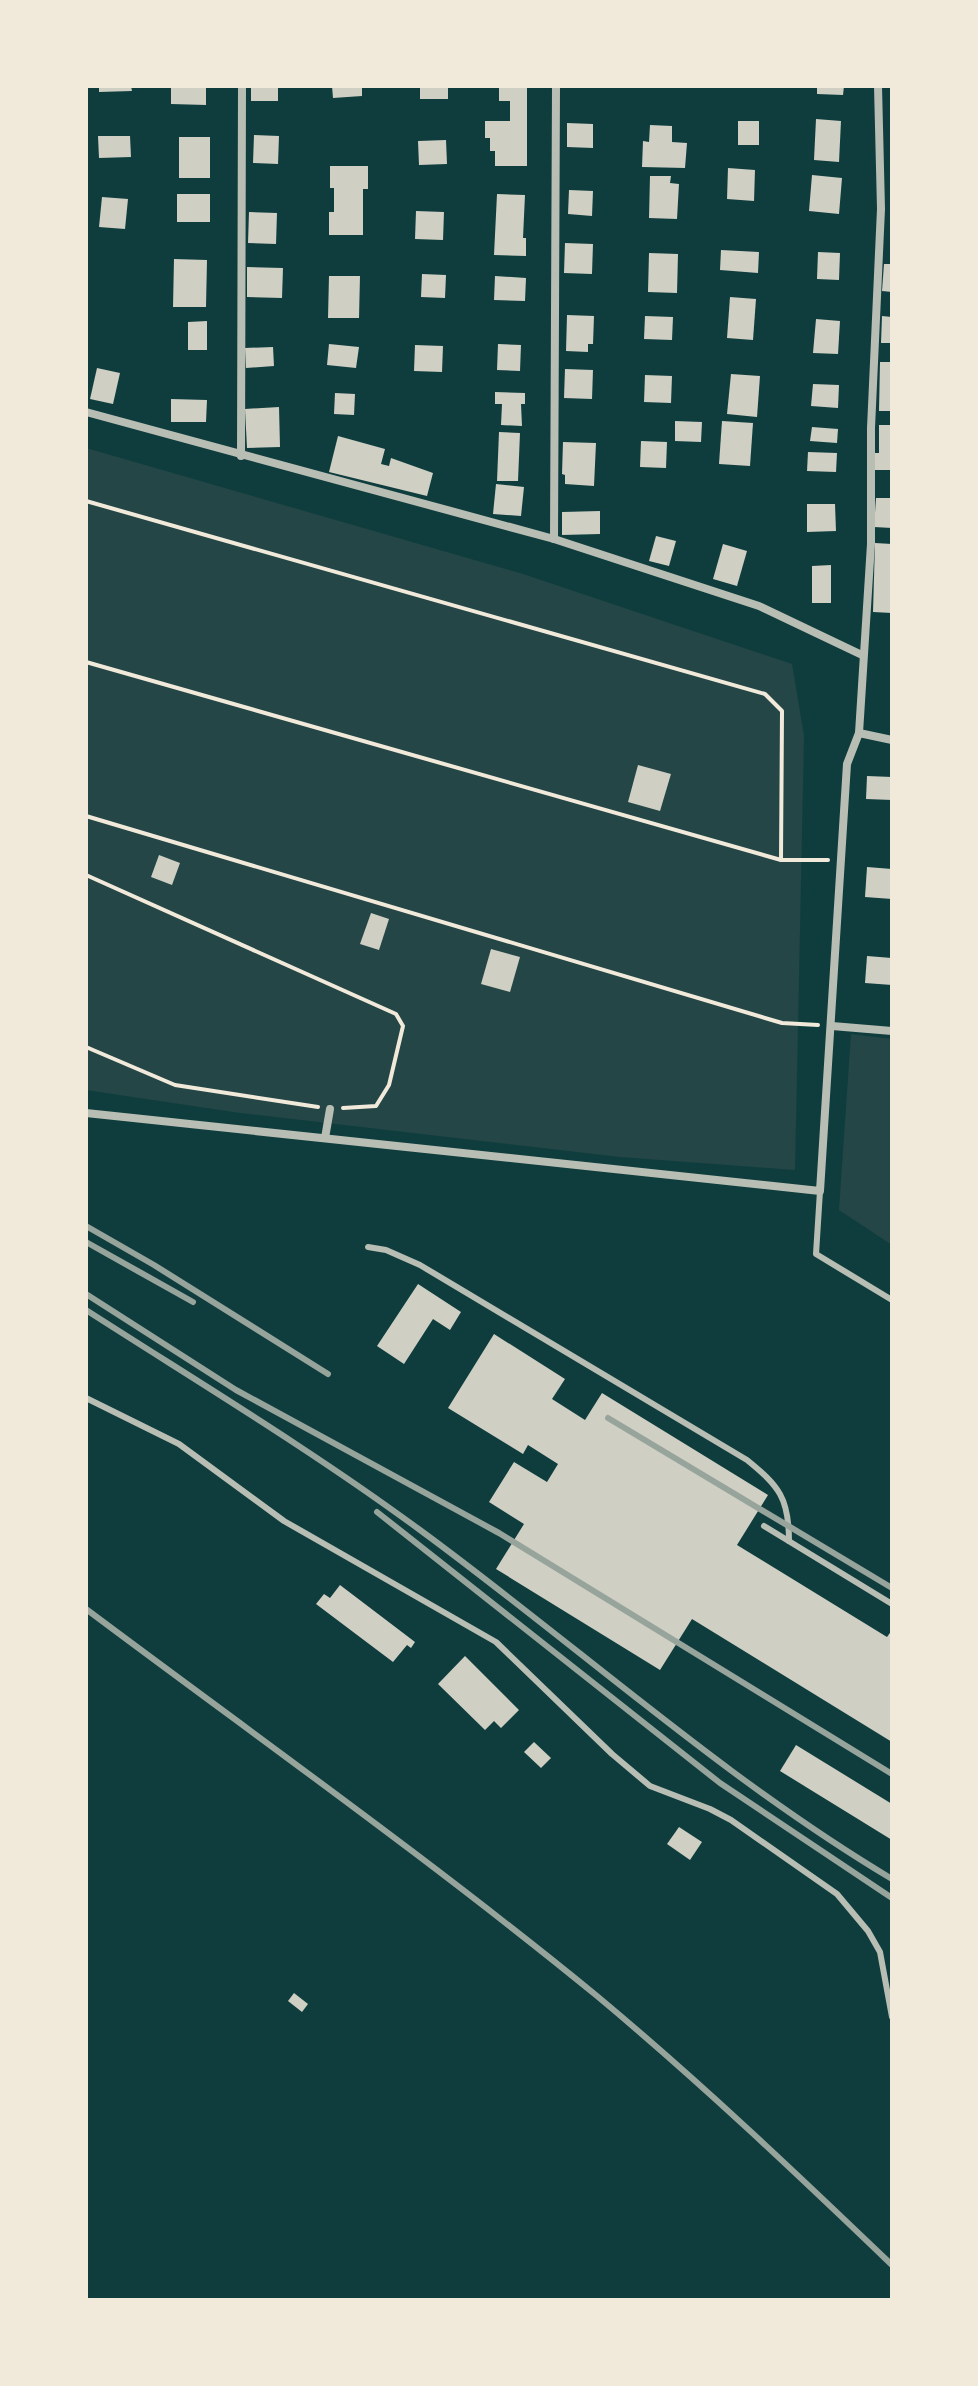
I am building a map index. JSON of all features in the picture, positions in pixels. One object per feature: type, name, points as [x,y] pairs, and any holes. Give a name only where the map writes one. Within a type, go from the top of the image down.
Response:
[{"type":"street","points":[[241,456],[242,86]]},
{"type":"street","points":[[554,539],[556,86]]},
{"type":"street","points":[[86,1113],[820,1191],[847,764],[859,733],[871,544],[871,428],[881,209],[878,86]]},
{"type":"street","points":[[881,209],[892,210]]},
{"type":"street","points":[[86,412],[554,539],[759,606],[862,655]]},
{"type":"street","points":[[859,733],[892,740]]},
{"type":"street","points":[[832,1026],[892,1031]]},
{"type":"street","points":[[325,1138],[330,1109]]},
{"type":"lane","points":[[820,1191],[816,1254],[892,1300]]},
{"type":"lane","points":[[368,1247],[386,1250],[420,1265],[747,1460],[782,1493],[788,1509],[789,1541]]},
{"type":"lane","points":[[86,1398],[179,1444],[284,1521],[496,1642],[612,1754],[650,1786],[731,1820],[837,1894],[868,1931],[880,1952],[892,2017]]},
{"type":"lane","points":[[764,1526],[892,1604]]},
{"type":"path","points":[[86,501],[765,694],[782,711],[781,860]]},
{"type":"path","points":[[86,662],[781,860],[841,860]]},
{"type":"path","points":[[86,816],[782,1023],[832,1026]]},
{"type":"path","points":[[86,875],[396,1014],[403,1026],[389,1085],[376,1106],[330,1109],[175,1085],[86,1047]]},
{"type":"shaded area","points":[[86,448],[523,574],[792,664],[804,736],[795,1170],[620,1157],[240,1113],[86,1090]]},
{"type":"shaded area","points":[[851,1034],[892,1039],[892,1245],[839,1210]]},
{"type":"building","points":[[99,86],[131,86],[132,91],[99,92]]},
{"type":"building","points":[[171,86],[206,86],[206,105],[171,104]]},
{"type":"building","points":[[251,86],[278,86],[278,101],[251,101]]},
{"type":"building","points":[[332,86],[362,86],[362,96],[333,98]]},
{"type":"building","points":[[420,86],[448,86],[448,99],[420,99]]},
{"type":"building","points":[[499,86],[527,86],[527,166],[495,166],[495,151],[490,151],[490,138],[485,138],[485,121],[510,121],[510,101],[499,101]]},
{"type":"building","points":[[817,86],[844,86],[843,95],[817,94]]},
{"type":"building","points":[[816,119],[841,121],[839,162],[814,160]]},
{"type":"building","points":[[738,121],[759,121],[759,145],[738,145]]},
{"type":"building","points":[[567,123],[593,124],[593,148],[567,147]]},
{"type":"building","points":[[650,125],[672,126],[672,142],[687,143],[685,168],[642,167],[643,141],[649,142]]},
{"type":"building","points":[[254,135],[279,136],[278,164],[253,163]]},
{"type":"building","points":[[98,136],[130,136],[131,157],[99,158]]},
{"type":"building","points":[[179,137],[210,137],[210,178],[179,178]]},
{"type":"building","points":[[446,140],[447,164],[419,165],[418,141]]},
{"type":"building","points":[[330,166],[368,166],[368,189],[363,189],[363,235],[329,235],[329,212],[334,212]]},
{"type":"building","points":[[728,168],[755,170],[754,201],[727,199]]},
{"type":"building","points":[[812,175],[842,178],[839,214],[809,211]]},
{"type":"building","points":[[650,176],[671,176],[670,183],[679,184],[677,219],[649,218]]},
{"type":"building","points":[[569,190],[593,191],[592,216],[568,214]]},
{"type":"building","points":[[177,194],[210,194],[210,222],[177,222]]},
{"type":"building","points":[[497,194],[525,195],[523,238],[526,238],[526,256],[494,255]]},
{"type":"building","points":[[102,197],[128,199],[125,229],[99,227]]},
{"type":"building","points":[[416,211],[444,212],[443,240],[415,239]]},
{"type":"building","points":[[249,212],[277,213],[276,244],[248,243]]},
{"type":"building","points":[[565,243],[593,244],[592,274],[564,273]]},
{"type":"building","points":[[721,250],[759,252],[758,273],[720,270]]},
{"type":"building","points":[[818,252],[840,253],[839,280],[817,279]]},
{"type":"building","points":[[649,253],[678,254],[677,293],[648,292]]},
{"type":"building","points":[[174,259],[207,260],[206,307],[173,307]]},
{"type":"building","points":[[884,264],[892,264],[892,292],[882,291]]},
{"type":"building","points":[[247,267],[283,268],[282,298],[247,297]]},
{"type":"building","points":[[422,274],[446,275],[445,298],[421,297]]},
{"type":"building","points":[[329,276],[360,276],[359,318],[328,318]]},
{"type":"building","points":[[495,276],[526,278],[525,301],[494,300]]},
{"type":"building","points":[[730,297],[756,299],[753,340],[727,338]]},
{"type":"building","points":[[567,315],[594,316],[593,344],[588,344],[588,352],[566,351]]},
{"type":"building","points":[[645,316],[673,317],[672,340],[644,339]]},
{"type":"building","points":[[882,316],[892,317],[892,343],[881,343]]},
{"type":"building","points":[[816,319],[840,321],[838,354],[813,353]]},
{"type":"building","points":[[207,321],[207,350],[188,350],[188,322]]},
{"type":"building","points":[[329,344],[359,347],[356,368],[327,365]]},
{"type":"building","points":[[498,344],[521,345],[520,371],[497,370]]},
{"type":"building","points":[[415,345],[443,346],[442,372],[414,371]]},
{"type":"building","points":[[273,347],[274,366],[246,368],[245,348]]},
{"type":"building","points":[[880,362],[892,362],[892,411],[879,411]]},
{"type":"building","points":[[97,368],[120,373],[113,404],[90,399]]},
{"type":"building","points":[[565,369],[593,370],[592,399],[564,398]]},
{"type":"building","points":[[731,374],[760,376],[757,417],[727,414]]},
{"type":"building","points":[[645,375],[672,376],[671,403],[644,402]]},
{"type":"building","points":[[813,384],[839,385],[838,408],[811,406]]},
{"type":"building","points":[[495,392],[525,393],[525,404],[521,404],[522,426],[501,425],[502,404],[495,404]]},
{"type":"building","points":[[335,393],[355,394],[354,415],[334,414]]},
{"type":"building","points":[[171,399],[207,400],[206,422],[171,422]]},
{"type":"building","points":[[279,407],[280,447],[247,448],[245,409]]},
{"type":"building","points":[[675,421],[702,422],[701,442],[675,441]]},
{"type":"building","points":[[722,421],[753,423],[750,466],[719,464]]},
{"type":"building","points":[[879,425],[892,425],[892,470],[874,470],[874,453],[879,453]]},
{"type":"building","points":[[812,427],[838,429],[837,443],[810,441]]},
{"type":"building","points":[[499,432],[520,433],[518,481],[497,481]]},
{"type":"building","points":[[338,436],[385,449],[381,464],[389,466],[391,458],[433,473],[427,496],[329,472]]},
{"type":"building","points":[[641,441],[667,442],[666,468],[640,467]]},
{"type":"building","points":[[563,442],[596,443],[594,486],[565,484],[565,475],[562,474]]},
{"type":"building","points":[[808,452],[837,453],[836,472],[807,471]]},
{"type":"building","points":[[496,484],[524,487],[521,516],[493,514]]},
{"type":"building","points":[[876,498],[892,498],[892,528],[874,527]]},
{"type":"building","points":[[807,504],[835,504],[836,531],[807,532]]},
{"type":"building","points":[[600,511],[600,534],[562,535],[562,512]]},
{"type":"building","points":[[656,536],[676,541],[669,566],[649,561]]},
{"type":"building","points":[[875,543],[892,544],[892,613],[873,612]]},
{"type":"building","points":[[723,544],[747,551],[737,586],[713,579]]},
{"type":"building","points":[[831,565],[831,603],[812,603],[812,566]]},
{"type":"building","points":[[638,765],[671,774],[660,811],[628,802]]},
{"type":"building","points":[[867,776],[892,777],[892,800],[866,799]]},
{"type":"building","points":[[159,855],[180,863],[172,885],[151,877]]},
{"type":"building","points":[[867,867],[892,869],[892,899],[865,897]]},
{"type":"building","points":[[371,913],[389,919],[379,950],[360,944]]},
{"type":"building","points":[[491,949],[520,957],[510,992],[481,984]]},
{"type":"building","points":[[867,956],[892,958],[892,985],[865,983]]},
{"type":"building","points":[[418,1284],[461,1312],[450,1330],[433,1319],[404,1364],[377,1346]]},
{"type":"building","points":[[494,1334],[565,1379],[552,1399],[585,1420],[602,1393],[768,1495],[737,1545],[887,1637],[892,1630],[892,1742],[692,1619],[660,1670],[496,1569],[524,1524],[489,1502],[514,1462],[547,1482],[558,1464],[528,1445],[523,1454],[448,1408]]},
{"type":"building","points":[[340,1585],[415,1642],[411,1648],[407,1645],[393,1662],[316,1604],[324,1594],[330,1598]]},
{"type":"building","points":[[465,1656],[519,1710],[501,1728],[494,1721],[485,1730],[438,1684]]},
{"type":"building","points":[[534,1742],[551,1758],[541,1768],[524,1752]]},
{"type":"building","points":[[796,1745],[892,1804],[892,1840],[780,1771]]},
{"type":"building","points":[[679,1827],[702,1842],[690,1860],[667,1844]]},
{"type":"building","points":[[294,1993],[308,2004],[302,2012],[288,2001]]},
{"type":"railway","points":[[86,1226],[328,1374]]},
{"type":"railway","points":[[86,1242],[193,1302]]},
{"type":"railway","points":[[86,1294],[236,1390],[499,1533],[892,1774]]},
{"type":"railway","points":[[86,1310],[380,1501],[479,1574],[710,1755],[830,1840],[892,1879]]},
{"type":"railway","points":[[608,1418],[892,1588]]},
{"type":"railway","points":[[377,1512],[720,1783],[892,1898]]},
{"type":"railway","points":[[86,1609],[408,1848],[597,1996],[710,2094],[892,2265]]}]
